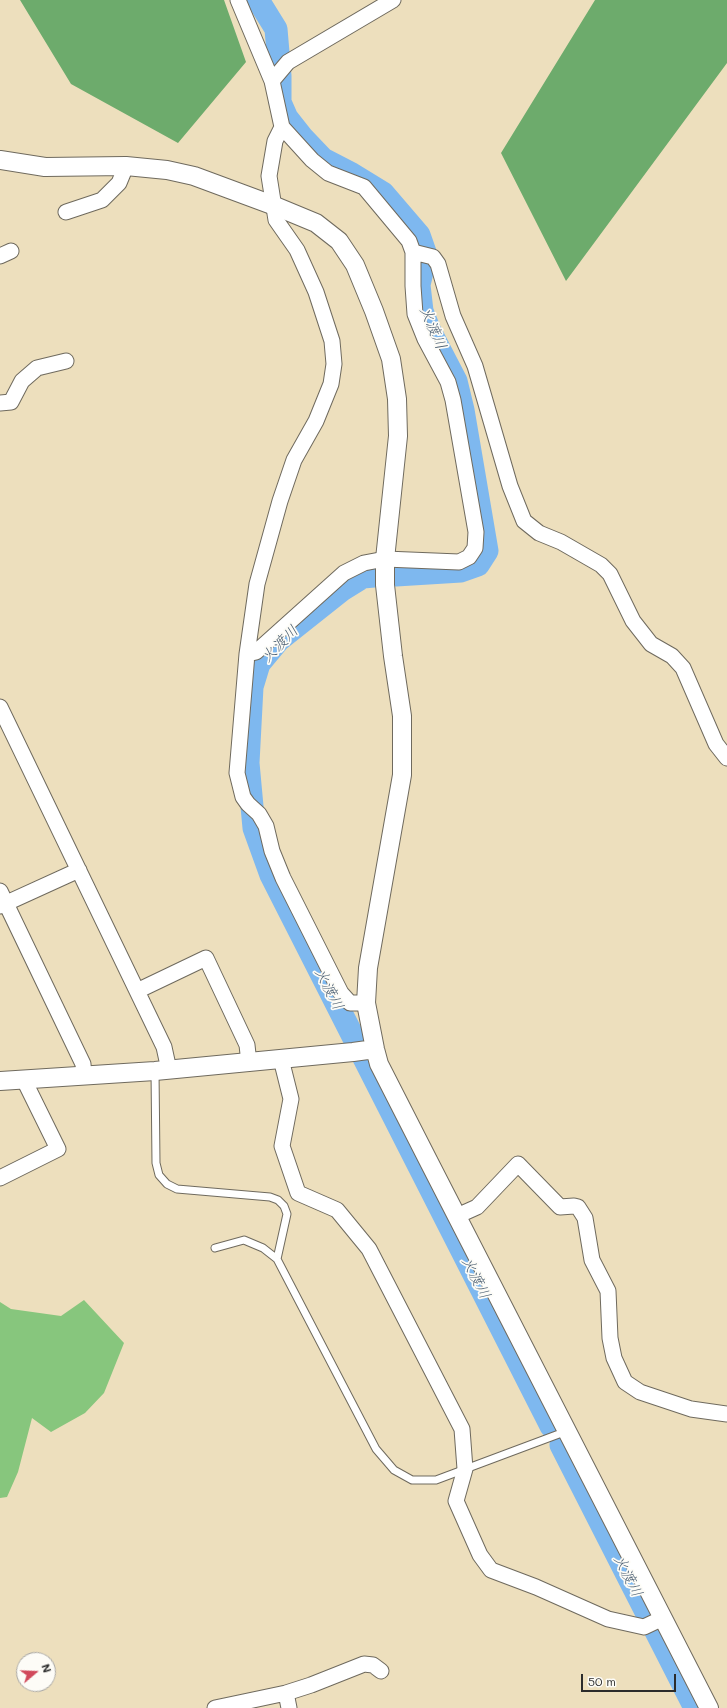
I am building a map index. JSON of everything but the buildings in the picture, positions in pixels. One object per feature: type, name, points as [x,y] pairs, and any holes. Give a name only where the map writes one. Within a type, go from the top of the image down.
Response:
[{"type":"street","points":[[238,0],[272,81],[282,127],[312,160],[328,173],[364,187],[420,254],[438,264],[453,316],[475,366],[510,486],[524,521],[539,533],[561,542],[601,565],[610,574],[633,621],[650,644],[672,656],[683,668],[716,744],[727,758]]},
{"type":"street","points":[[272,81],[288,62],[393,0]]},
{"type":"street","points":[[282,127],[275,141],[269,176],[275,206],[276,220],[297,250],[316,292],[332,341],[334,364],[331,384],[316,421],[294,460],[280,501],[257,584],[247,654],[237,773],[243,797],[266,826],[272,851],[283,878],[341,993],[350,1003],[366,1003]]},
{"type":"street","points":[[0,160],[45,167],[126,166],[167,170],[194,176],[316,223],[339,241],[355,265],[374,311],[391,359],[397,399],[398,436],[385,559],[385,586],[402,716],[402,775],[368,968],[365,1050],[379,1064],[708,1708]]},
{"type":"street","points":[[66,212],[102,200],[119,183],[126,166]]},
{"type":"street","points":[[247,654],[256,652],[344,574],[364,563],[385,559],[459,562],[469,557],[475,548],[476,532],[453,400],[448,382],[425,339],[415,314],[413,286],[420,254]]},
{"type":"street","points":[[0,403],[11,402],[22,381],[37,368],[66,361]]},
{"type":"street","points":[[0,708],[164,1047],[162,1070]]},
{"type":"street","points":[[79,870],[2,900],[83,1064],[84,1076]]},
{"type":"street","points":[[137,991],[206,958],[247,1045],[249,1063]]},
{"type":"street","points":[[0,1080],[84,1076],[249,1063],[365,1050]]},
{"type":"street","points":[[281,1059],[291,1099],[282,1146],[298,1193],[337,1210],[369,1248],[462,1428],[465,1469],[456,1501],[480,1555],[491,1570],[536,1587],[608,1619],[644,1627],[663,1618]]},
{"type":"street","points":[[0,1178],[58,1149],[24,1080]]},
{"type":"street","points":[[457,1216],[477,1207],[518,1164],[560,1207],[578,1207],[585,1218],[592,1260],[608,1291],[610,1338],[614,1358],[625,1382],[640,1392],[691,1409],[727,1414]]},
{"type":"street","points":[[215,1708],[286,1693],[311,1685],[364,1664],[373,1665],[381,1671]]},
{"type":"street","points":[[286,1693],[289,1708]]},
{"type":"lane","points":[[162,1070],[156,1163],[159,1175],[166,1184],[177,1189],[270,1197],[278,1200],[284,1206],[287,1214],[277,1259]]},
{"type":"lane","points":[[215,1248],[244,1240],[263,1248],[277,1259],[376,1449],[394,1470],[412,1480],[436,1480],[567,1431]]},
{"type":"green space","points":[[20,0],[224,0],[246,62],[178,143],[71,84]]},
{"type":"green space","points":[[595,0],[727,0],[727,63],[566,281],[501,153]]},
{"type":"green space","points":[[84,1300],[124,1343],[104,1393],[85,1413],[51,1432],[32,1418],[18,1472],[7,1497],[0,1498],[0,1302],[11,1309],[61,1316]]},
{"type":"waterway","name":"火渡川","points":[[258,0],[276,29],[280,76],[280,102],[287,118],[302,137],[323,159],[352,174],[383,193],[419,235],[426,255],[419,285],[422,311],[429,329],[456,381],[463,410],[487,551],[478,565],[461,571],[396,575]]},
{"type":"waterway","name":"火渡川","points":[[374,576],[363,577],[342,590],[279,640],[259,664],[252,687],[248,763],[254,828],[271,875],[551,1426]]},
{"type":"waterway","name":"火渡川","points":[[561,1445],[695,1708]]}]
